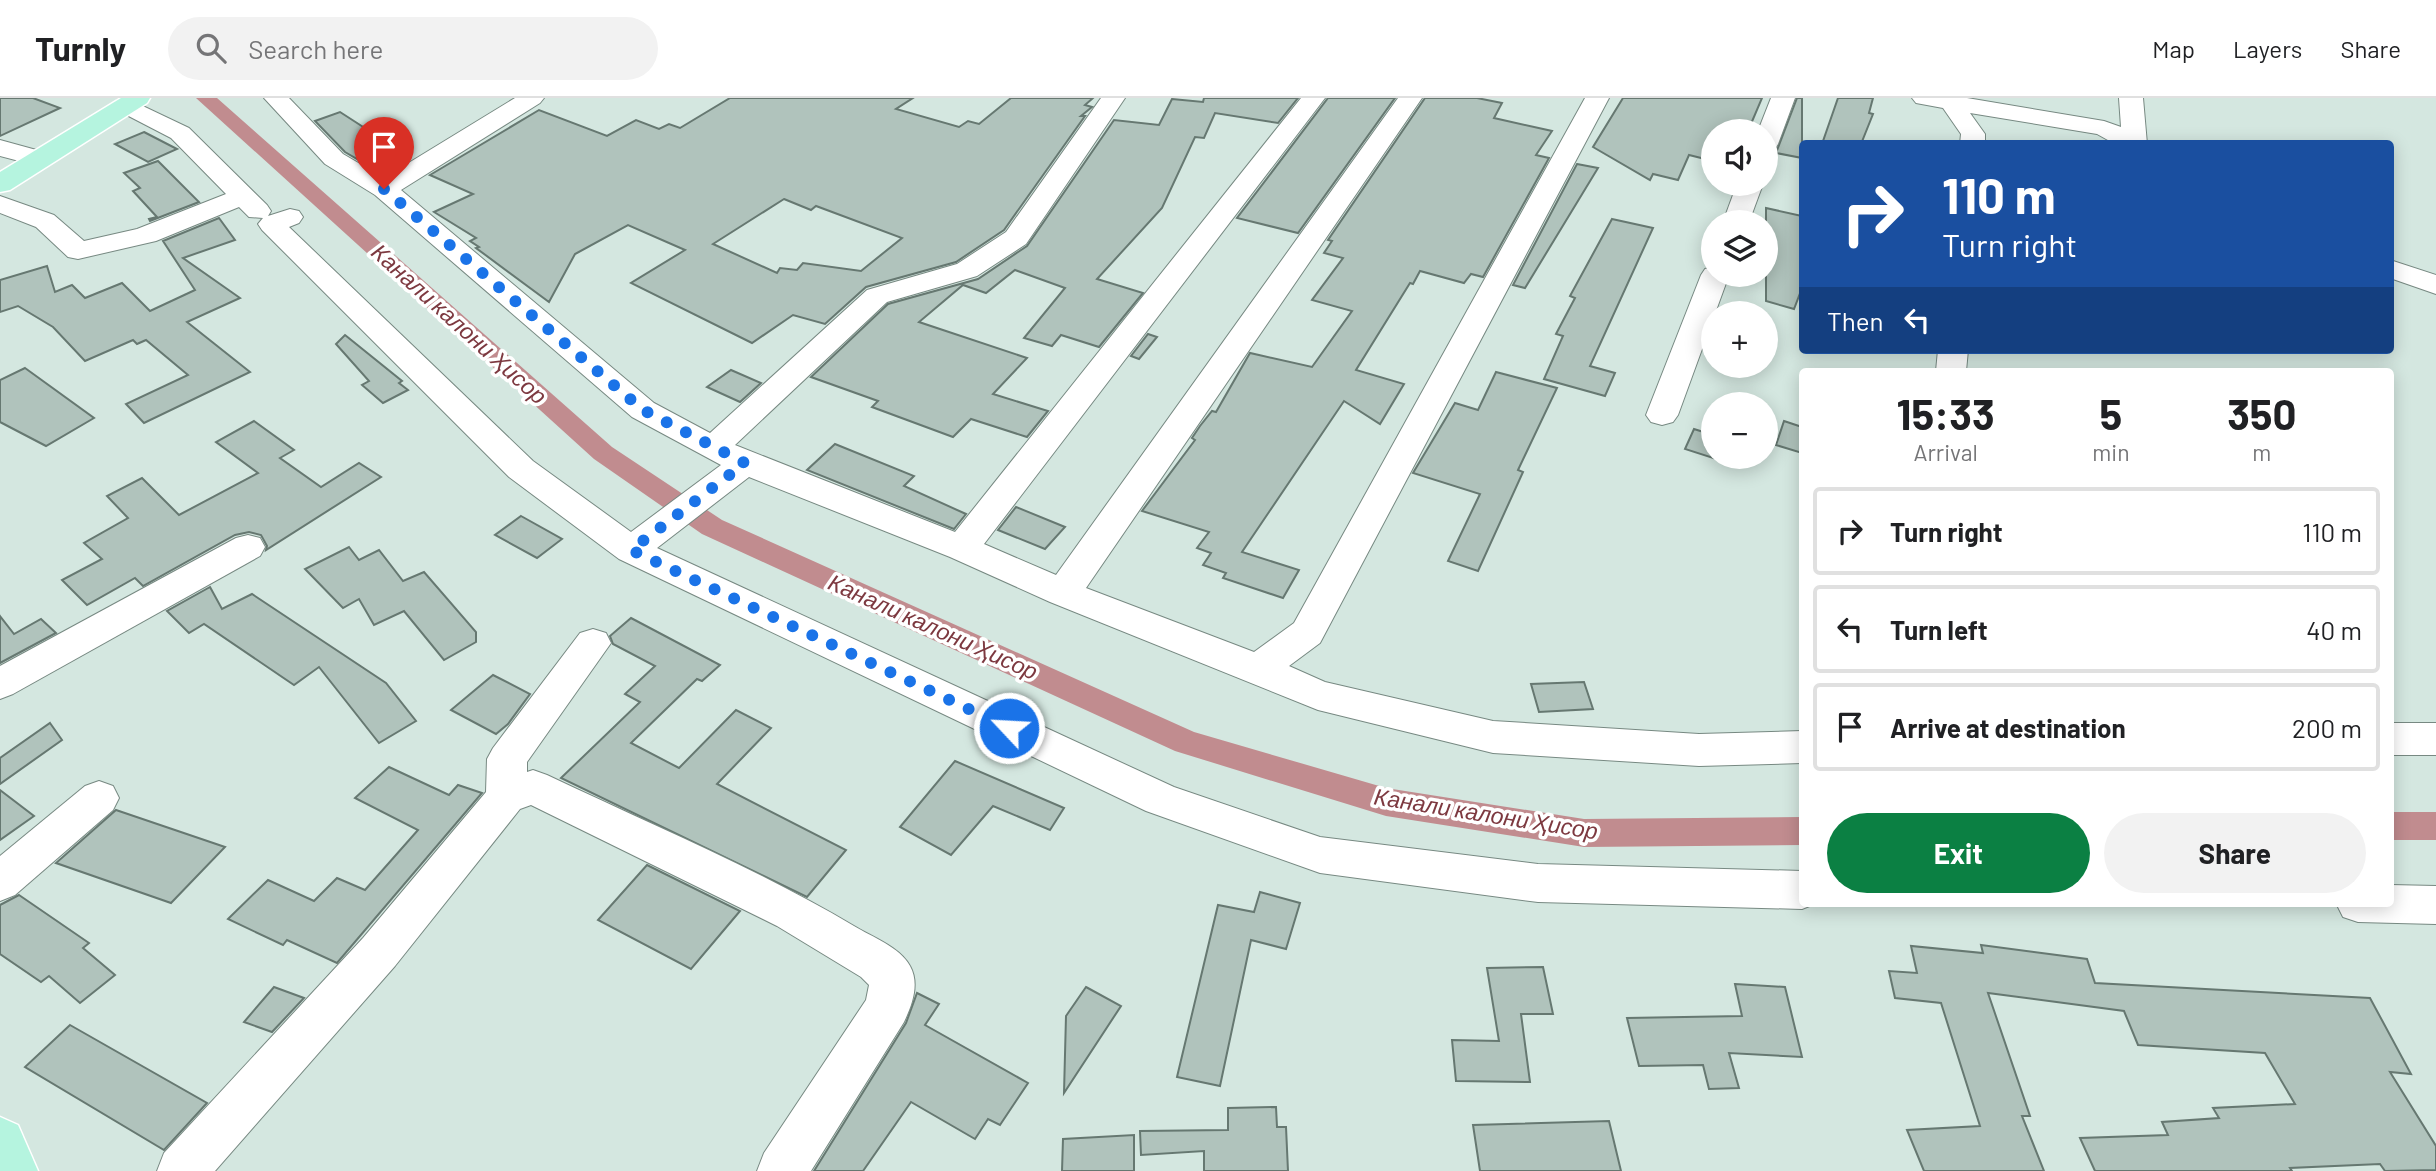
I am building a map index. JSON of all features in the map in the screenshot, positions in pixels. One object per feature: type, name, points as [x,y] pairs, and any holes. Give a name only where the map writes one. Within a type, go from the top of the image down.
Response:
[{"type":"main road","points":[[0,184],[132,102]]},
{"type":"main road","points":[[0,1143],[12,1171]]},
{"type":"street","points":[[276,98],[334,159],[384,189],[643,410],[730,461],[962,548],[1063,593],[1318,695],[1493,737],[1699,750],[1799,747]]},
{"type":"street","points":[[384,189],[532,98]]},
{"type":"street","points":[[640,543],[730,461],[877,296],[967,270],[1016,238],[1113,98]]},
{"type":"street","points":[[962,548],[1313,98]]},
{"type":"street","points":[[1063,593],[1410,98]]},
{"type":"street","points":[[1258,669],[1307,634],[1597,98]]},
{"type":"street","points":[[1775,119],[1783,98]]},
{"type":"street","points":[[1924,98],[2104,128],[2130,140]]},
{"type":"street","points":[[2131,98],[2134,140]]},
{"type":"street","points":[[132,102],[180,132],[243,196],[281,221],[521,469],[640,543],[1160,799],[1321,855],[1538,883],[1799,890]]},
{"type":"street","points":[[1951,103],[1973,134],[1972,140]]},
{"type":"street","points":[[0,148],[43,159]]},
{"type":"street","points":[[0,204],[45,221],[78,251],[146,235],[243,196]]},
{"type":"street","points":[[2394,269],[2436,285]]},
{"type":"street","points":[[1662,415],[1711,287]]},
{"type":"street","points":[[0,684],[247,547]]},
{"type":"street","points":[[506,797],[506,759],[593,643]]},
{"type":"street","points":[[2394,739],[2436,739]]},
{"type":"street","points":[[182,1171],[379,952],[506,797],[533,787],[792,912],[877,962],[892,978],[888,1007],[782,1171]]},
{"type":"street","points":[[0,882],[99,798]]},
{"type":"street","points":[[2394,904],[2436,905]]},
{"type":"building","points":[[0,98],[33,98],[60,108],[0,136]]},
{"type":"building","points":[[730,98],[913,98],[896,109],[959,127],[968,121],[979,124],[1011,98],[1093,98],[1085,105],[1092,107],[1081,116],[1085,116],[1004,230],[956,262],[866,287],[825,324],[793,315],[752,343],[631,283],[685,250],[628,225],[575,254],[549,302],[476,248],[479,247],[470,241],[476,238],[434,212],[473,194],[430,175],[539,110],[607,136],[636,120],[659,129],[669,124],[680,128]],"holes":[[[784,199],[811,210],[816,206],[902,238],[861,271],[803,263],[797,270],[780,268],[777,273],[713,244]]]},
{"type":"building","points":[[1204,98],[1298,98],[1278,123],[1215,113],[1204,138],[1195,137],[1162,208],[1097,279],[1143,293],[1099,347],[1061,335],[1052,346],[1024,338],[1065,288],[1015,270],[986,293],[963,285],[919,322],[1027,358],[993,394],[1048,411],[1027,437],[971,419],[953,437],[872,407],[878,401],[811,377],[888,304],[978,279],[1027,246],[1114,120],[1159,125],[1172,99],[1203,102]]},
{"type":"building","points":[[1328,98],[1395,98],[1298,233],[1237,218]]},
{"type":"building","points":[[1425,98],[1477,98],[1502,103],[1494,118],[1552,131],[1536,155],[1549,158],[1483,277],[1471,274],[1464,283],[1420,271],[1413,284],[1410,283],[1356,370],[1404,384],[1380,424],[1344,401],[1242,552],[1299,570],[1283,598],[1223,578],[1226,573],[1203,565],[1211,553],[1197,548],[1209,532],[1142,511],[1195,440],[1192,438],[1200,426],[1212,411],[1216,412],[1250,353],[1312,367],[1352,311],[1312,300],[1343,258],[1324,253],[1332,241],[1328,240]]},
{"type":"building","points":[[1623,98],[1762,98],[1753,119],[1701,119],[1701,158],[1689,155],[1678,180],[1653,174],[1650,180],[1593,147]]},
{"type":"building","points":[[1797,98],[1802,98],[1802,140],[1799,140],[1799,157],[1778,153],[1778,148]]},
{"type":"building","points":[[1838,98],[1873,98],[1869,113],[1873,114],[1863,140],[1823,140]]},
{"type":"building","points":[[340,112],[391,145],[364,163],[345,152],[315,121]]},
{"type":"building","points":[[144,132],[177,149],[148,162],[115,144]]},
{"type":"building","points":[[158,161],[199,202],[150,221],[149,219],[157,217],[133,191],[140,188],[124,173]]},
{"type":"building","points":[[1577,164],[1598,168],[1525,288],[1513,285]]},
{"type":"building","points":[[1778,211],[1799,215],[1799,296],[1794,309],[1778,304],[1778,301],[1766,301],[1766,287],[1778,287]]},
{"type":"building","points":[[219,218],[235,240],[183,258],[240,298],[187,322],[250,372],[144,423],[126,404],[188,375],[146,340],[137,344],[133,340],[85,361],[53,327],[18,306],[0,312],[0,280],[47,266],[55,292],[72,285],[85,298],[122,283],[150,311],[195,290],[163,241]]},
{"type":"building","points":[[1612,219],[1653,228],[1590,366],[1615,373],[1605,396],[1544,379],[1563,336],[1556,334],[1575,298],[1570,296]]},
{"type":"building","points":[[1148,334],[1157,337],[1139,359],[1131,356]]},
{"type":"building","points":[[345,335],[402,381],[399,383],[408,390],[383,403],[362,385],[369,381],[336,344]]},
{"type":"building","points":[[25,368],[94,418],[46,446],[0,422],[0,380]]},
{"type":"building","points":[[731,370],[761,383],[740,402],[707,387]]},
{"type":"building","points":[[1496,372],[1557,388],[1518,470],[1523,472],[1478,571],[1448,561],[1480,494],[1413,473],[1455,403],[1478,410]]},
{"type":"building","points":[[254,421],[294,450],[280,458],[321,487],[359,463],[381,477],[266,550],[267,546],[261,535],[249,532],[235,535],[143,586],[135,578],[87,605],[62,580],[102,559],[84,543],[128,518],[107,496],[142,478],[179,515],[258,473],[216,442]]},
{"type":"building","points":[[1784,421],[1799,426],[1799,452],[1778,446]]},
{"type":"building","points":[[1694,429],[1701,431],[1701,454],[1685,449]]},
{"type":"building","points":[[835,444],[914,476],[904,486],[966,514],[954,529],[807,470]]},
{"type":"building","points":[[1016,507],[1065,527],[1045,549],[998,530]]},
{"type":"building","points":[[521,516],[562,539],[537,558],[495,535]]},
{"type":"building","points":[[349,547],[359,560],[379,550],[403,581],[424,572],[476,632],[476,642],[444,660],[404,611],[374,625],[359,599],[343,608],[305,569]]},
{"type":"building","points":[[210,587],[222,609],[252,594],[386,683],[416,721],[379,743],[319,667],[294,685],[204,624],[189,633],[167,611]]},
{"type":"building","points":[[0,616],[14,634],[41,619],[56,633],[0,663]]},
{"type":"building","points":[[631,618],[720,665],[702,681],[697,679],[631,743],[679,768],[736,710],[771,728],[717,784],[846,850],[807,897],[561,778],[640,702],[625,694],[655,666],[613,644],[610,636]]},
{"type":"building","points":[[493,675],[530,694],[508,724],[496,734],[451,710]]},
{"type":"building","points":[[1584,682],[1593,709],[1539,712],[1531,684]]},
{"type":"building","points":[[50,723],[62,740],[0,784],[0,758]]},
{"type":"building","points":[[955,761],[1064,808],[1050,830],[993,806],[951,855],[900,827]]},
{"type":"building","points":[[389,767],[449,795],[458,785],[482,793],[337,963],[287,940],[283,945],[228,919],[268,880],[314,901],[337,878],[365,890],[418,830],[355,798]]},
{"type":"building","points":[[0,790],[34,816],[0,840]]},
{"type":"building","points":[[116,810],[225,847],[171,903],[56,863]]},
{"type":"building","points":[[647,865],[740,911],[691,969],[598,920]]},
{"type":"building","points":[[1260,892],[1300,903],[1286,949],[1251,940],[1220,1086],[1177,1077],[1218,905],[1254,912]]},
{"type":"building","points":[[19,895],[89,943],[83,948],[115,975],[80,1003],[49,976],[41,982],[0,954],[0,905]]},
{"type":"building","points":[[1981,945],[2087,959],[2095,983],[2370,998],[2411,1074],[2390,1072],[2436,1146],[2436,1170],[2385,1171],[2380,1164],[2290,1168],[2292,1171],[2095,1171],[2080,1138],[2168,1135],[2162,1122],[2219,1118],[2213,1108],[2295,1104],[2265,1053],[2138,1045],[2124,1011],[1988,993],[2030,1116],[2022,1116],[2044,1171],[1924,1171],[1907,1130],[1980,1126],[1941,1003],[1895,998],[1889,971],[1917,973],[1911,946],[1983,953]]},
{"type":"building","points":[[1543,967],[1553,1014],[1521,1014],[1530,1082],[1456,1081],[1452,1040],[1499,1041],[1487,968]]},
{"type":"building","points":[[1735,984],[1785,987],[1802,1057],[1729,1053],[1739,1088],[1709,1089],[1703,1065],[1639,1066],[1627,1018],[1742,1016]]},
{"type":"building","points":[[274,987],[304,998],[272,1032],[244,1022]]},
{"type":"building","points":[[1086,987],[1121,1006],[1064,1093],[1066,1016]]},
{"type":"building","points":[[917,993],[939,1004],[925,1025],[1028,1083],[1000,1125],[988,1119],[975,1139],[911,1102],[863,1171],[814,1171],[906,1023]]},
{"type":"building","points":[[70,1025],[207,1103],[164,1150],[25,1067]]},
{"type":"building","points":[[1276,1107],[1277,1127],[1286,1127],[1288,1171],[1204,1171],[1204,1151],[1141,1155],[1140,1131],[1228,1130],[1228,1108]]},
{"type":"building","points":[[1609,1121],[1621,1171],[1480,1171],[1473,1125]]},
{"type":"building","points":[[1134,1135],[1134,1171],[1062,1171],[1063,1139]]},
{"type":"waterway","name":"Канали калони Ҳисор","points":[[206,98],[603,453],[712,527],[1186,742],[1386,802],[1584,833],[1799,831]]},
{"type":"waterway","name":"Канали калони Ҳисор","points":[[2394,826],[2436,826]]},
{"type":"route","points":[[384,189],[643,410],[745,463],[631,550],[1009,728]]}]
